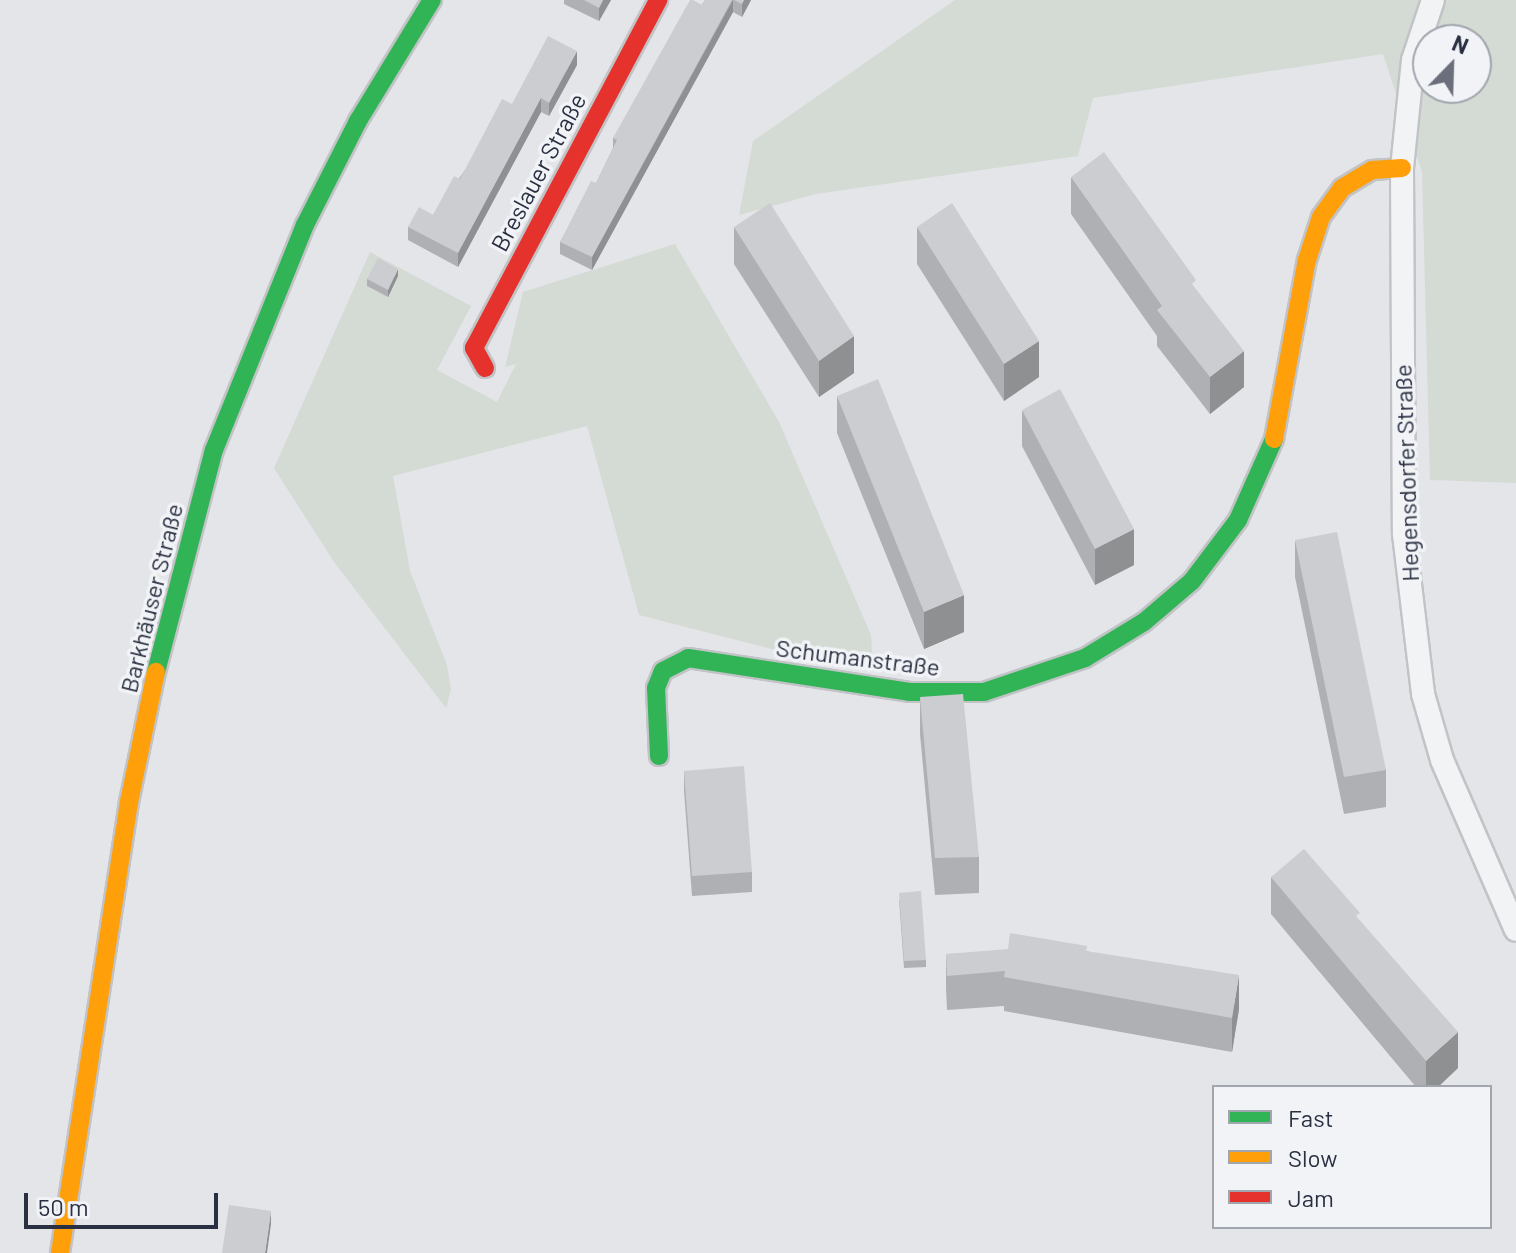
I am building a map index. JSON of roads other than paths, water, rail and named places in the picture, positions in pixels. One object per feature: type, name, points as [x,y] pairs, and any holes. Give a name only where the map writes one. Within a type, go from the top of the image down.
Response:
[{"type":"street","name":"Barkhäuser Straße","points":[[60,1253],[129,802],[166,627],[214,450],[305,225],[358,121],[432,0]]},
{"type":"street","name":"Breslauer Straße","points":[[485,368],[474,348],[658,0]]},
{"type":"street","name":"Hegensdorfer Straße","points":[[1433,0],[1413,60],[1402,168],[1404,534],[1419,664],[1442,760],[1516,930]]},
{"type":"street","name":"Schumanstraße","points":[[659,756],[656,688],[663,671],[688,658],[909,692],[984,692],[1085,658],[1144,622],[1192,581],[1238,520],[1270,453],[1285,396],[1307,260],[1321,217],[1342,188],[1372,170],[1402,168]]}]
